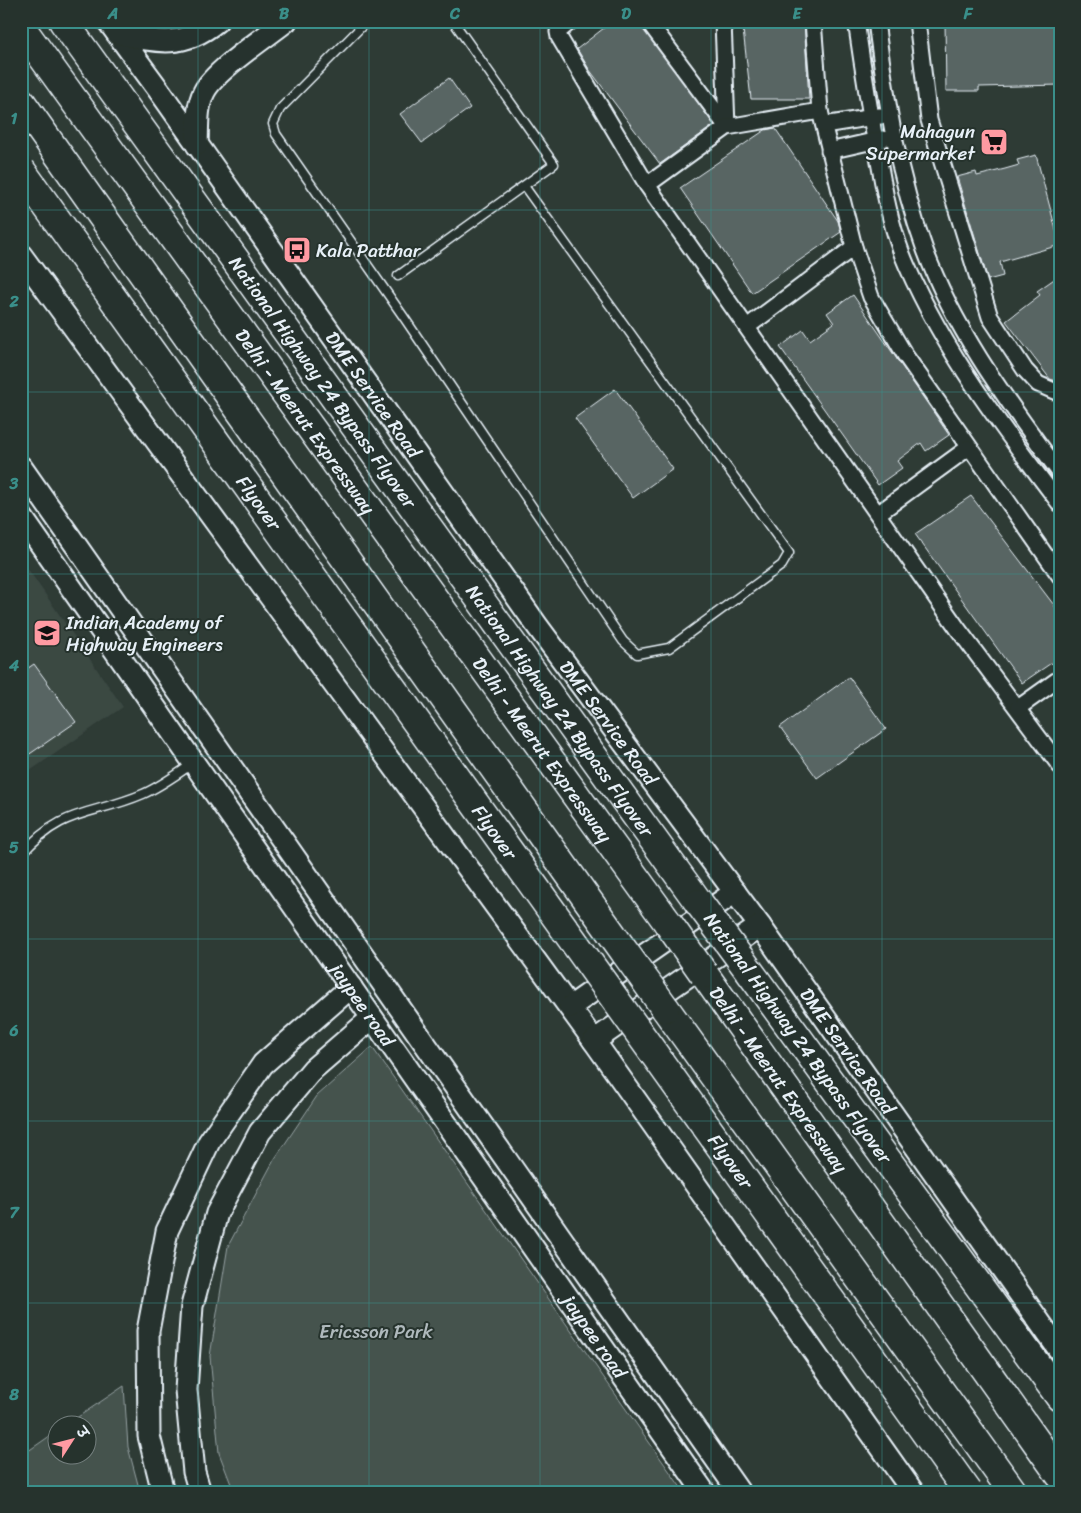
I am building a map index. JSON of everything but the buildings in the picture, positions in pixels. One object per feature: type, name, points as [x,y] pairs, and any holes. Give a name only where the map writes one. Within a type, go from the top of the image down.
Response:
[{"type":"highway","name":"National Highway 24 Bypass Flyover","points":[[64,21],[796,1038],[1060,1396]]},
{"type":"highway","name":"Delhi - Meerut Expressway","points":[[21,27],[668,923],[1060,1475]]},
{"type":"highway","points":[[21,102],[626,954],[1013,1492]]},
{"type":"highway","name":"Flyover","points":[[21,170],[968,1492]]},
{"type":"street","points":[[112,27],[155,41],[178,42],[184,41],[217,21]]},
{"type":"street","points":[[198,145],[198,118],[204,92],[216,77],[286,21]]},
{"type":"street","points":[[571,21],[558,32],[559,37],[647,185],[879,513],[958,629],[1060,766]]},
{"type":"street","points":[[648,21],[727,127]]},
{"type":"street","points":[[723,21],[727,127]]},
{"type":"street","points":[[813,21],[822,118],[854,247],[871,297],[905,355],[968,448],[1060,576]]},
{"type":"street","points":[[856,21],[870,118],[890,217],[911,274],[932,316],[988,409],[1060,504]]},
{"type":"street","points":[[876,21],[893,136],[901,173],[925,251],[948,303],[1001,393],[1060,473]]},
{"type":"street","points":[[917,21],[929,120],[990,317],[1025,370],[1038,384],[1060,392]]},
{"type":"street","name":"DME Service Road","points":[[112,27],[198,145],[538,627],[760,926],[1060,1351]]},
{"type":"street","points":[[647,185],[727,127],[822,118],[870,118],[889,114]]},
{"type":"street","points":[[829,151],[893,136]]},
{"type":"street","points":[[747,327],[854,247]]},
{"type":"street","points":[[21,254],[570,1007],[913,1492]]},
{"type":"street","points":[[879,513],[968,448]]},
{"type":"street","points":[[21,467],[739,1492]]},
{"type":"street","name":"jaypee road","points":[[21,516],[704,1492]]},
{"type":"street","points":[[60,571],[83,555]]},
{"type":"street","points":[[1018,708],[1060,678]]},
{"type":"street","points":[[570,1007],[735,892]]},
{"type":"street","points":[[594,1041],[760,926]]},
{"type":"street","points":[[163,1492],[149,1436],[148,1331],[167,1231],[208,1142],[263,1064],[351,987]]},
{"type":"street","points":[[200,1492],[194,1472],[186,1390],[192,1306],[217,1213],[260,1132],[313,1069],[372,1018]]},
{"type":"street","points":[[623,1376],[646,1358]]},
{"type":"lane","points":[[367,21],[280,109],[273,124],[276,134],[403,316],[623,641],[637,654],[669,648],[782,565],[789,553],[524,186]]},
{"type":"lane","points":[[398,276],[554,164],[453,21]]},
{"type":"lane","points":[[21,854],[33,841],[52,826],[71,816],[142,794],[164,783],[194,763]]},
{"type":"shaded area","name":"Indian Academy of Highway Engineers","points":[[21,559],[123,707],[21,777]]},
{"type":"green space","name":"Ericsson Park","points":[[372,1047],[684,1492],[234,1492],[219,1453],[210,1356],[228,1246],[274,1160],[317,1096]]},
{"type":"green space","points":[[124,1386],[128,1447],[140,1492],[21,1492],[21,1456],[48,1437],[48,1466],[98,1466],[98,1416],[79,1416]]},
{"type":"place","name":"Mahagun Supermarket","points":[[994,142]]},
{"type":"place","name":"Kala Patthar","points":[[297,250]]},
{"type":"place","name":"Indian Academy of Highway Engineers","points":[[47,633]]}]
